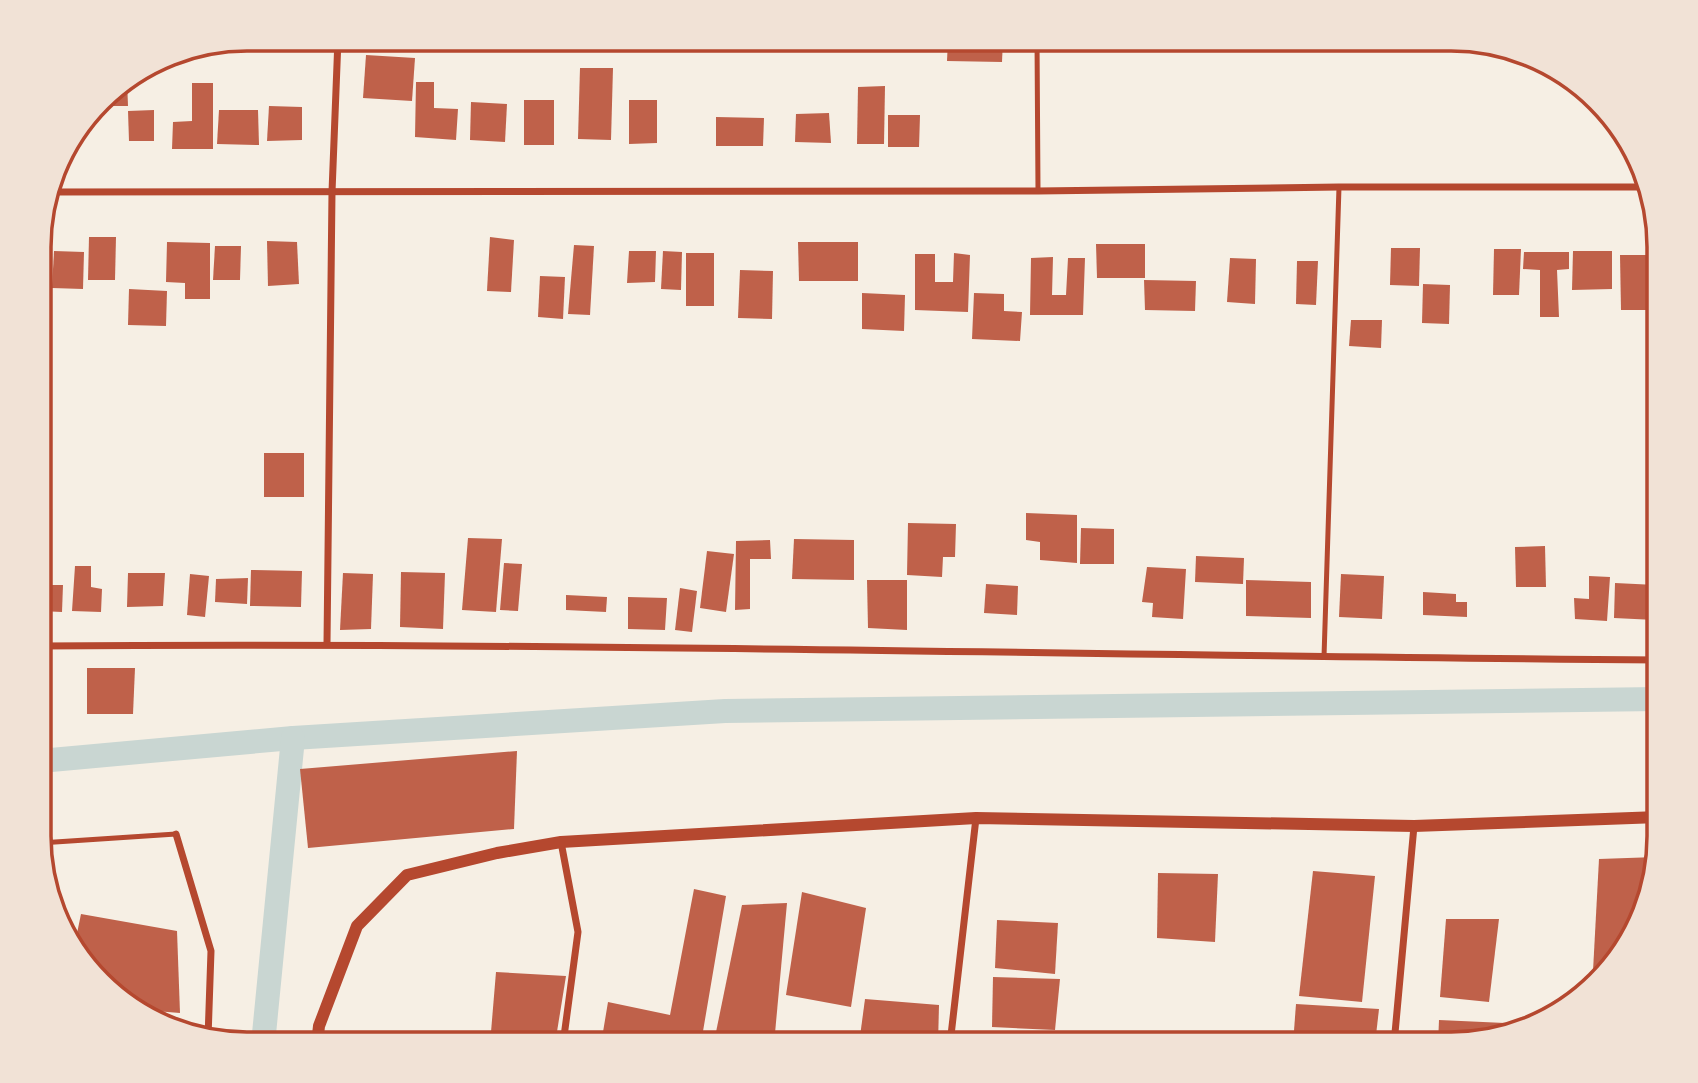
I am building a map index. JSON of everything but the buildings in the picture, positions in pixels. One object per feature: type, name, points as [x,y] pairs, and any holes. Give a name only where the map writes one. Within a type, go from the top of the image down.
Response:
[{"type":"street","points":[[327,644],[332,192],[337,51]]},
{"type":"street","points":[[58,192],[1038,191],[1638,187]]},
{"type":"street","points":[[51,646],[327,644],[1647,660]]},
{"type":"street","points":[[319,1032],[357,926],[407,875],[497,853],[561,842],[976,818],[1414,826],[1647,817]]},
{"type":"street","points":[[951,1032],[976,818]]},
{"type":"street","points":[[1395,1032],[1414,826]]},
{"type":"street","points":[[176,834],[211,951],[208,1028]]},
{"type":"street","points":[[561,842],[578,932],[565,1032]]},
{"type":"lane","points":[[1037,51],[1038,191]]},
{"type":"lane","points":[[1324,657],[1339,187]]},
{"type":"lane","points":[[51,842],[176,834]]},
{"type":"waterway","points":[[51,760],[293,738],[725,711],[1647,699]]},
{"type":"waterway","points":[[264,1032],[293,738]]}]
